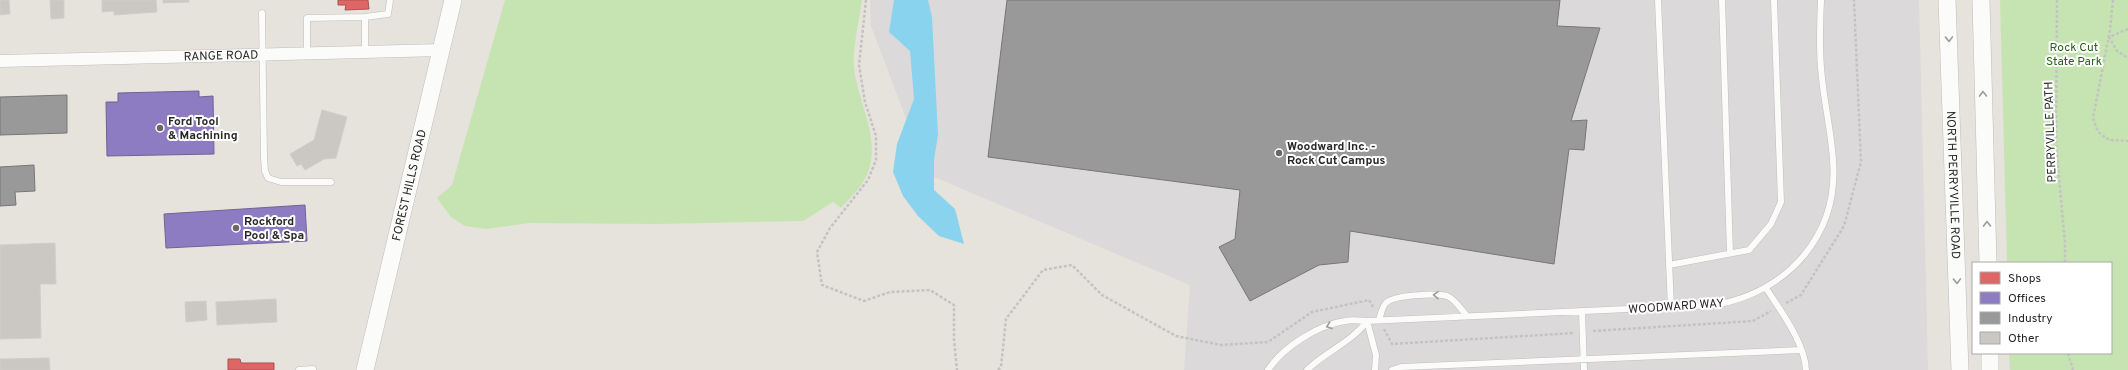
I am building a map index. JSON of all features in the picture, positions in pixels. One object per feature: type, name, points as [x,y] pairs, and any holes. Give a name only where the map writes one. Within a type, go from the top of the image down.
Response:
[{"type":"main road","name":"FOREST HILLS ROAD","points":[[365,370],[453,0]]},
{"type":"main road","name":"NORTH PERRYVILLE ROAD","points":[[1947,0],[1960,370]]},
{"type":"main road","points":[[1981,0],[1988,262]]},
{"type":"main road","points":[[1990,354],[1990,370]]},
{"type":"street","name":"RANGE ROAD","points":[[0,61],[442,50]]},
{"type":"lane","points":[[307,53],[308,18],[365,17],[388,14],[390,0]]},
{"type":"lane","points":[[1658,0],[1671,308]]},
{"type":"lane","points":[[1722,0],[1730,254]]},
{"type":"lane","points":[[1670,265],[1749,250],[1771,224],[1781,202],[1774,0]]},
{"type":"lane","name":"WOODWARD WAY","points":[[1268,370],[1284,352],[1299,341],[1346,320],[1367,321],[1466,315],[1671,308],[1715,305],[1737,301],[1766,288],[1789,272],[1803,257],[1815,239],[1831,198],[1833,161],[1821,67],[1821,0]]},
{"type":"lane","points":[[262,14],[264,158],[266,174],[268,178],[282,182],[331,182]]},
{"type":"lane","points":[[365,17],[365,52]]},
{"type":"lane","points":[[1766,288],[1793,332],[1806,361],[1806,370]]},
{"type":"lane","points":[[1379,320],[1382,308],[1387,302],[1395,298],[1437,295],[1448,296],[1458,304],[1466,315]]},
{"type":"lane","points":[[1582,311],[1584,370]]},
{"type":"lane","points":[[1307,370],[1326,354],[1353,337],[1367,321]]},
{"type":"lane","points":[[1367,321],[1376,355],[1375,370]]},
{"type":"lane","points":[[1392,370],[1401,367],[1801,350]]},
{"type":"lane","points":[[299,370],[313,369]]},
{"type":"path","points":[[866,0],[858,66],[865,102],[876,136],[876,160],[868,180],[830,228],[817,252],[822,285],[864,301],[890,292],[930,290],[954,306],[954,340],[957,370]]},
{"type":"path","points":[[998,370],[1001,367],[1006,319],[1043,270],[1072,265],[1102,295],[1176,336],[1221,345],[1268,342],[1312,312],[1369,300],[1392,344],[1753,321],[1801,295],[1844,226],[1861,162],[1854,0]]},
{"type":"path","name":"PERRYVILLE PATH","points":[[2057,0],[2056,145],[2065,243],[2065,262]]},
{"type":"path","points":[[2113,0],[2109,37],[2093,118],[2098,132],[2109,140],[2128,141]]},
{"type":"path","points":[[2109,37],[2128,29]]},
{"type":"path","points":[[2109,37],[2117,51],[2128,58]]},
{"type":"path","points":[[2068,354],[2073,370]]},
{"type":"shaded area","points":[[870,0],[1919,0],[1928,370],[1184,370],[1190,285],[927,174],[871,26]]},
{"type":"green space","points":[[505,0],[862,0],[855,43],[854,67],[856,82],[869,125],[872,154],[869,168],[863,182],[841,208],[833,202],[803,221],[656,224],[529,223],[486,229],[465,226],[451,217],[437,198],[452,185]]},
{"type":"green space","name":"Rock Cut State Park","points":[[2000,0],[2128,0],[2128,370],[2010,370],[2009,354],[2112,354],[2112,262],[2007,262]]},
{"type":"water","points":[[894,0],[928,0],[932,17],[938,135],[934,160],[934,190],[955,209],[964,244],[939,236],[918,216],[903,196],[893,172],[897,144],[914,99],[910,51],[889,32]]},
{"type":"building: Shops","points":[[338,0],[368,0],[369,9],[345,10],[346,5],[338,5]]},
{"type":"building: Shops","points":[[228,359],[240,359],[241,363],[274,363],[274,370],[228,370]]},
{"type":"building: Offices","name":"Ford Tool & Machining","points":[[199,91],[199,97],[213,96],[214,154],[107,156],[106,102],[118,102],[118,93]]},
{"type":"building: Offices","name":"Rockford Pool & Spa","points":[[305,205],[307,241],[166,248],[164,214]]},
{"type":"building: Industry","name":"Woodward Inc. - Rock Cut Campus","points":[[1007,0],[1560,0],[1557,26],[1600,28],[1571,121],[1587,120],[1584,150],[1569,149],[1554,264],[1350,231],[1348,262],[1319,265],[1250,301],[1219,247],[1235,239],[1240,190],[988,157]]},
{"type":"building: Industry","points":[[67,95],[67,133],[0,135],[0,97]]},
{"type":"building: Industry","points":[[34,165],[35,191],[15,192],[16,205],[0,206],[0,167]]},
{"type":"building: Other","points":[[0,0],[9,0],[10,14],[0,15]]},
{"type":"building: Other","points":[[50,0],[64,0],[64,18],[51,19]]},
{"type":"building: Other","points":[[102,0],[156,0],[157,12],[114,15],[114,11],[102,12]]},
{"type":"building: Other","points":[[163,0],[189,0],[189,2],[163,3]]},
{"type":"building: Other","points":[[322,110],[347,117],[336,158],[324,159],[305,170],[301,164],[297,166],[290,154],[314,140]]},
{"type":"building: Other","points":[[55,243],[56,284],[40,284],[41,338],[0,339],[0,245]]},
{"type":"building: Other","points":[[276,299],[277,322],[217,325],[216,302]]},
{"type":"building: Other","points":[[206,301],[207,320],[186,322],[185,302]]},
{"type":"building: Other","points":[[49,358],[50,370],[0,370],[0,359]]},
{"type":"place","name":"Ford Tool & Machining","points":[[160,128]]},
{"type":"place","name":"Woodward Inc. - Rock Cut Campus","points":[[1279,153]]},
{"type":"place","name":"Rockford Pool & Spa","points":[[236,228]]}]
